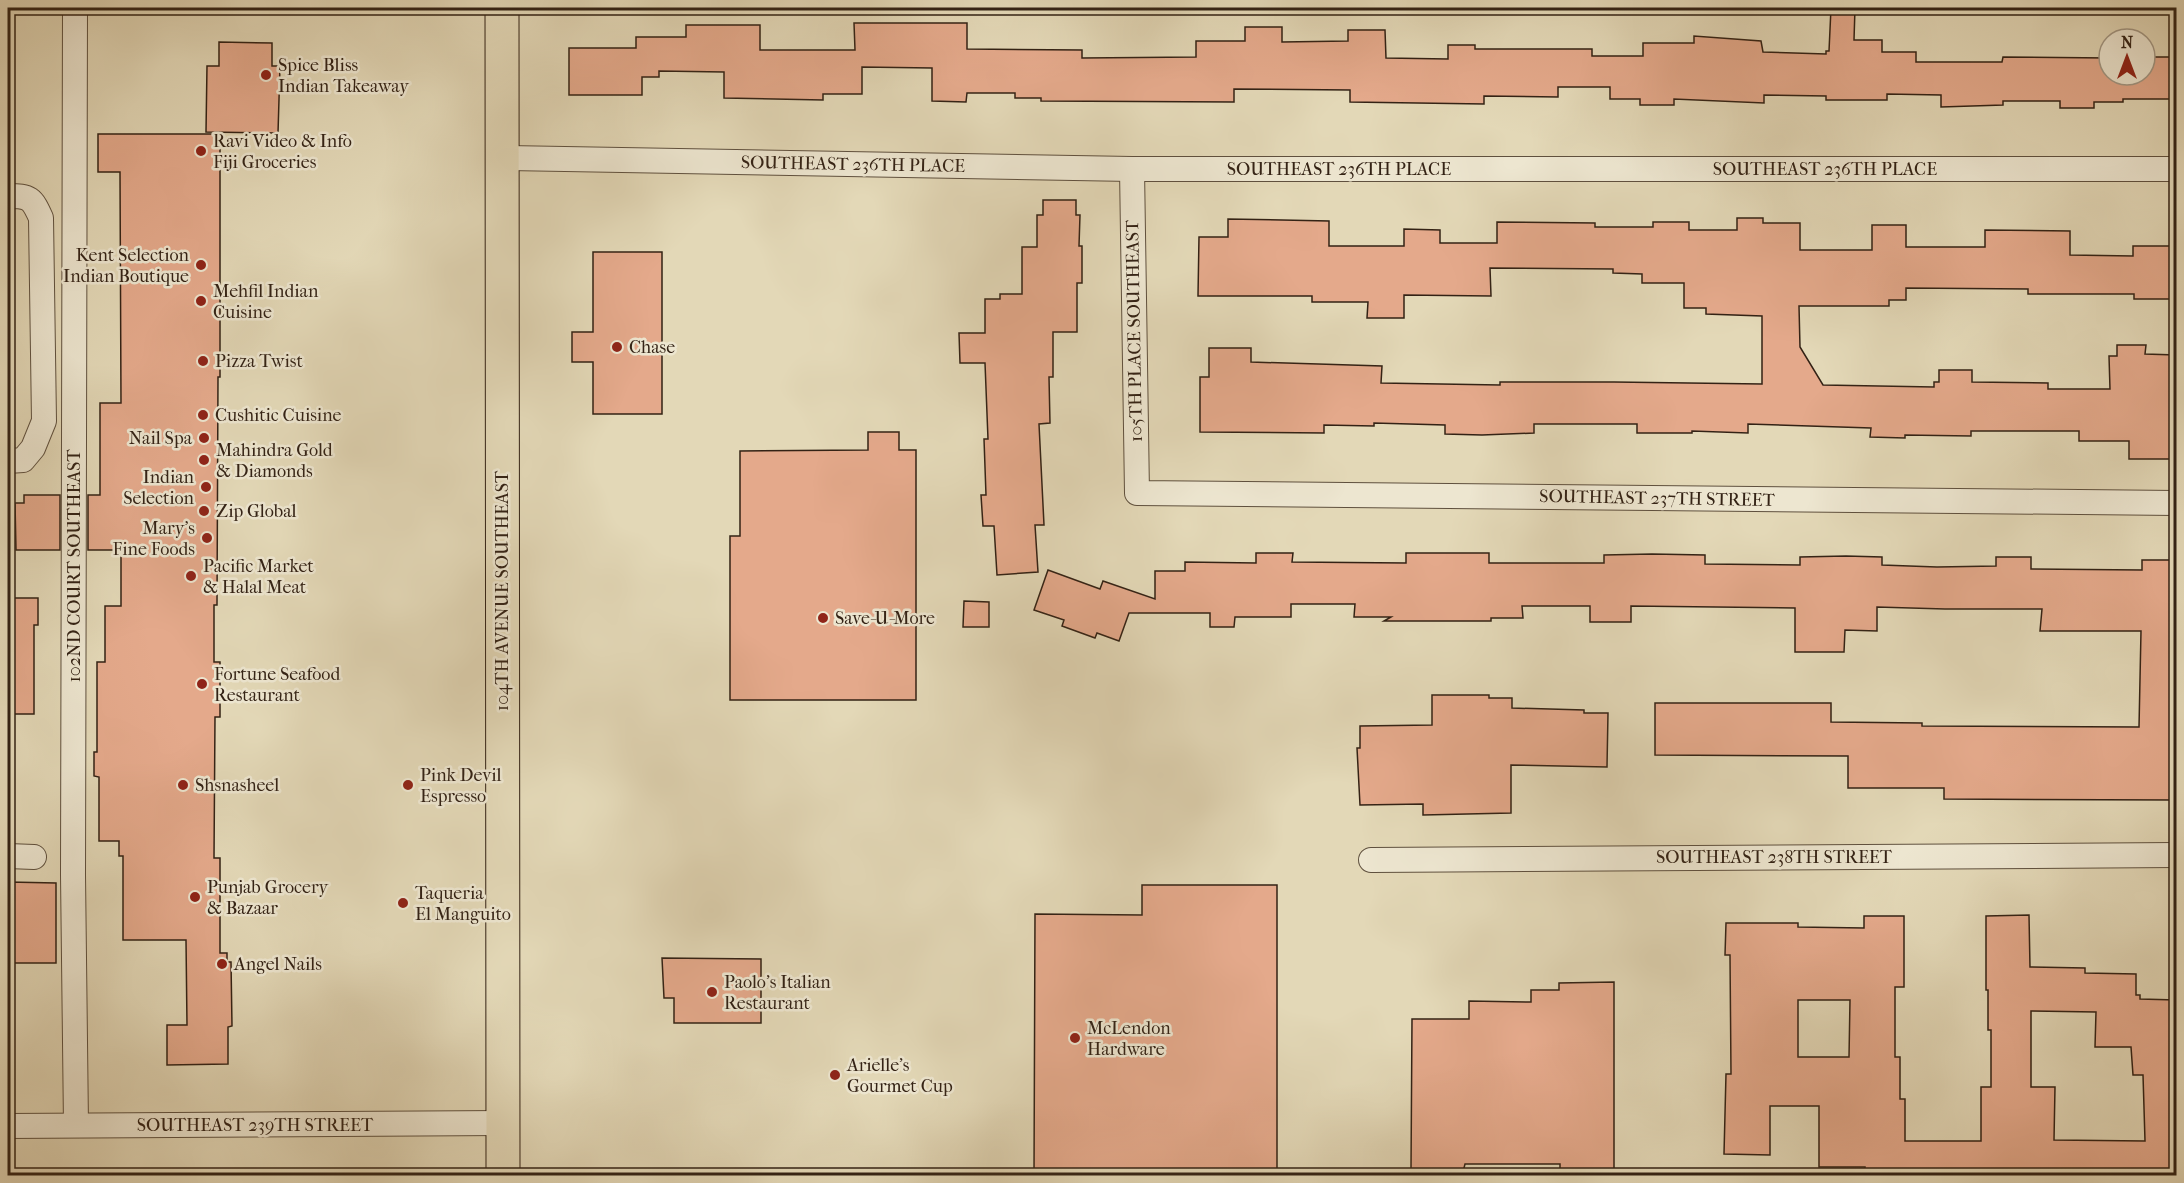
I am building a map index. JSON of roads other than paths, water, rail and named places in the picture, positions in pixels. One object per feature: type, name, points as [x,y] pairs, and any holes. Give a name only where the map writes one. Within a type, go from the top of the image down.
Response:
[{"type":"main road","name":"104TH AVENUE SOUTHEAST","points":[[502,8],[503,1176]]},
{"type":"street","name":"102ND COURT SOUTHEAST","points":[[75,8],[73,875],[76,1125]]},
{"type":"street","name":"SOUTHEAST 236TH PLACE","points":[[501,158],[1132,169],[2176,169]]},
{"type":"street","name":"105TH PLACE SOUTHEAST","points":[[1132,169],[1137,493]]},
{"type":"street","points":[[8,196],[23,196],[33,201],[41,218],[44,421],[33,448],[23,460],[8,461]]},
{"type":"street","name":"SOUTHEAST 237TH STREET","points":[[1137,493],[2176,503]]},
{"type":"street","name":"SOUTHEAST 238TH STREET","points":[[1371,860],[2176,855]]},
{"type":"street","points":[[8,856],[34,857]]},
{"type":"street","name":"SOUTHEAST 239TH STREET","points":[[8,1126],[503,1123]]},
{"type":"place","name":"Spice Bliss Indian Takeaway","points":[[266,75]]},
{"type":"place","name":"Ravi Video & Info Fiji Groceries","points":[[201,151]]},
{"type":"place","name":"Kent Selection Indian Boutique","points":[[201,265]]},
{"type":"place","name":"Mehfil Indian Cuisine","points":[[201,301]]},
{"type":"place","name":"Chase","points":[[617,347]]},
{"type":"place","name":"Pizza Twist","points":[[203,361]]},
{"type":"place","name":"Cushitic Cuisine","points":[[203,415]]},
{"type":"place","name":"Nail Spa","points":[[204,438]]},
{"type":"place","name":"Mahindra Gold & Diamonds","points":[[204,460]]},
{"type":"place","name":"Indian Selection","points":[[206,487]]},
{"type":"place","name":"Zip Global","points":[[204,511]]},
{"type":"place","name":"Mary's Fine Foods","points":[[207,538]]},
{"type":"place","name":"Pacific Market & Halal Meat","points":[[191,576]]},
{"type":"place","name":"Save-U-More","points":[[823,618]]},
{"type":"place","name":"Fortune Seafood Restaurant","points":[[202,684]]},
{"type":"place","name":"Shsnasheel","points":[[183,785]]},
{"type":"place","name":"Pink Devil Espresso","points":[[408,785]]},
{"type":"place","name":"Punjab Grocery & Bazaar","points":[[195,897]]},
{"type":"place","name":"Taqueria El Manguito","points":[[403,903]]},
{"type":"place","name":"Angel Nails","points":[[222,964]]},
{"type":"place","name":"Paolo's Italian Restaurant","points":[[712,992]]},
{"type":"place","name":"McLendon Hardware","points":[[1075,1038]]},
{"type":"place","name":"Arielle's Gourmet Cup","points":[[835,1075]]}]
